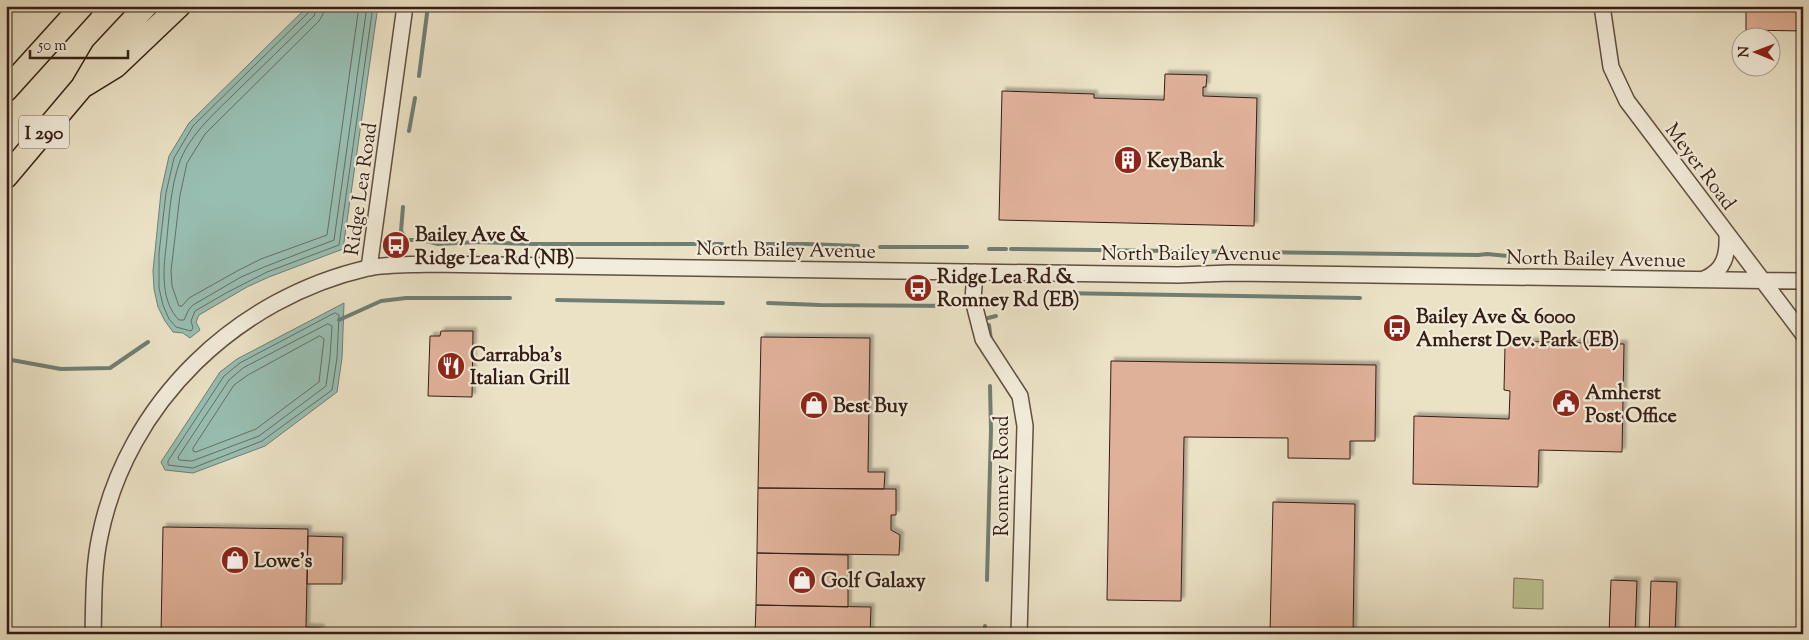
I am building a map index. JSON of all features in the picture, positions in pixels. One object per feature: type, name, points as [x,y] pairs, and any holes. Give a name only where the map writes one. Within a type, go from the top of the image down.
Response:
[{"type":"highway","name":"I 290","points":[[6,90],[82,6]]},
{"type":"highway","name":"I 290","points":[[6,177],[82,87],[102,53],[146,6]]},
{"type":"highway","points":[[82,87],[116,66],[178,6]]},
{"type":"street","name":"Ridge Lea Road","points":[[92,634],[95,566],[108,505],[134,444],[163,399],[187,370],[214,345],[260,312],[303,289],[369,268],[405,6]]},
{"type":"street","name":"Meyer Road","points":[[1602,6],[1608,56],[1620,89],[1636,114],[1803,334]]},
{"type":"street","points":[[1704,279],[1712,276],[1723,264],[1728,247],[1727,235]]},
{"type":"street","name":"North Bailey Avenue","points":[[369,268],[429,264],[1178,275],[1230,273],[1803,281]]},
{"type":"street","name":"Romney Road","points":[[975,272],[973,300],[983,339],[1020,396],[1025,426],[1019,634]]},
{"type":"green space","points":[[1514,578],[1543,580],[1543,609],[1513,608]]},
{"type":"water","points":[[308,6],[378,6],[343,249],[247,287],[199,315],[196,322],[200,330],[190,338],[183,333],[173,332],[158,307],[153,271],[161,192],[169,156],[189,123]]},
{"type":"water","points":[[344,303],[342,358],[337,392],[265,446],[193,473],[165,470],[161,462],[220,372],[237,359]]},
{"type":"building","points":[[1746,6],[1803,6],[1803,31],[1782,31],[1782,28],[1746,28]]},
{"type":"building","name":"KeyBank","points":[[1165,74],[1207,75],[1206,87],[1203,87],[1203,96],[1257,98],[1254,226],[999,220],[1002,91],[1094,94],[1094,98],[1164,100]]},
{"type":"building","name":"Carrabba's Italian Grill","points":[[441,331],[473,331],[472,397],[428,396],[430,336],[440,336]]},
{"type":"building","name":"Best Buy","points":[[761,337],[870,338],[868,472],[885,472],[884,489],[758,488]]},
{"type":"building","name":"Amherst Post Office","points":[[1511,341],[1624,344],[1622,452],[1539,450],[1538,487],[1413,484],[1414,416],[1509,419],[1510,391],[1504,390],[1505,346]]},
{"type":"building","points":[[1111,361],[1376,365],[1375,441],[1350,441],[1350,459],[1288,458],[1288,438],[1184,437],[1181,601],[1107,600]]},
{"type":"building","points":[[758,488],[896,489],[896,515],[891,515],[891,530],[900,535],[899,555],[757,553]]},
{"type":"building","points":[[1273,502],[1355,504],[1353,634],[1270,634]]},
{"type":"building","name":"Lowe's","points":[[163,527],[308,529],[306,627],[321,628],[321,634],[161,634]]},
{"type":"building","points":[[308,536],[343,537],[342,584],[307,584]]},
{"type":"building","name":"Golf Galaxy","points":[[757,553],[848,555],[848,607],[756,605]]},
{"type":"building","points":[[1611,580],[1637,581],[1635,634],[1609,634]]},
{"type":"building","points":[[1651,581],[1677,582],[1675,634],[1649,634]]},
{"type":"building","points":[[756,605],[871,607],[870,634],[755,634]]},
{"type":"waterway","points":[[419,76],[428,6]]},
{"type":"waterway","points":[[409,131],[415,98]]},
{"type":"waterway","points":[[403,207],[401,231],[407,240],[422,240],[438,244],[478,242],[531,244],[722,244]]},
{"type":"waterway","points":[[760,244],[858,246]]},
{"type":"waterway","points":[[880,247],[967,247]]},
{"type":"waterway","points":[[989,249],[1006,249]]},
{"type":"waterway","points":[[1011,249],[1487,254],[1508,256]]},
{"type":"waterway","points":[[1056,293],[1360,298]]},
{"type":"waterway","points":[[339,320],[381,301],[406,298],[510,298]]},
{"type":"waterway","points":[[557,300],[723,303]]},
{"type":"waterway","points":[[768,303],[958,306]]},
{"type":"waterway","points":[[988,318],[996,316]]},
{"type":"waterway","points":[[989,325],[991,340]]},
{"type":"waterway","points":[[6,359],[61,369],[110,368],[148,342]]},
{"type":"waterway","points":[[987,580],[991,430],[990,386]]},
{"type":"waterway","points":[[985,626],[985,634]]},
{"type":"place","name":"KeyBank","points":[[1128,160]]},
{"type":"place","name":"Bailey Ave & Ridge Lea Rd (NB)","points":[[396,245]]},
{"type":"place","name":"Ridge Lea Rd & Romney Rd (EB)","points":[[918,288]]},
{"type":"place","name":"Bailey Ave & 6000 Amherst Dev. Park (EB)","points":[[1397,328]]},
{"type":"place","name":"Carrabba's Italian Grill","points":[[451,366]]},
{"type":"place","name":"Amherst Post Office","points":[[1566,403]]},
{"type":"place","name":"Best Buy","points":[[814,405]]},
{"type":"place","name":"Lowe's","points":[[235,560]]},
{"type":"place","name":"Golf Galaxy","points":[[802,580]]}]
